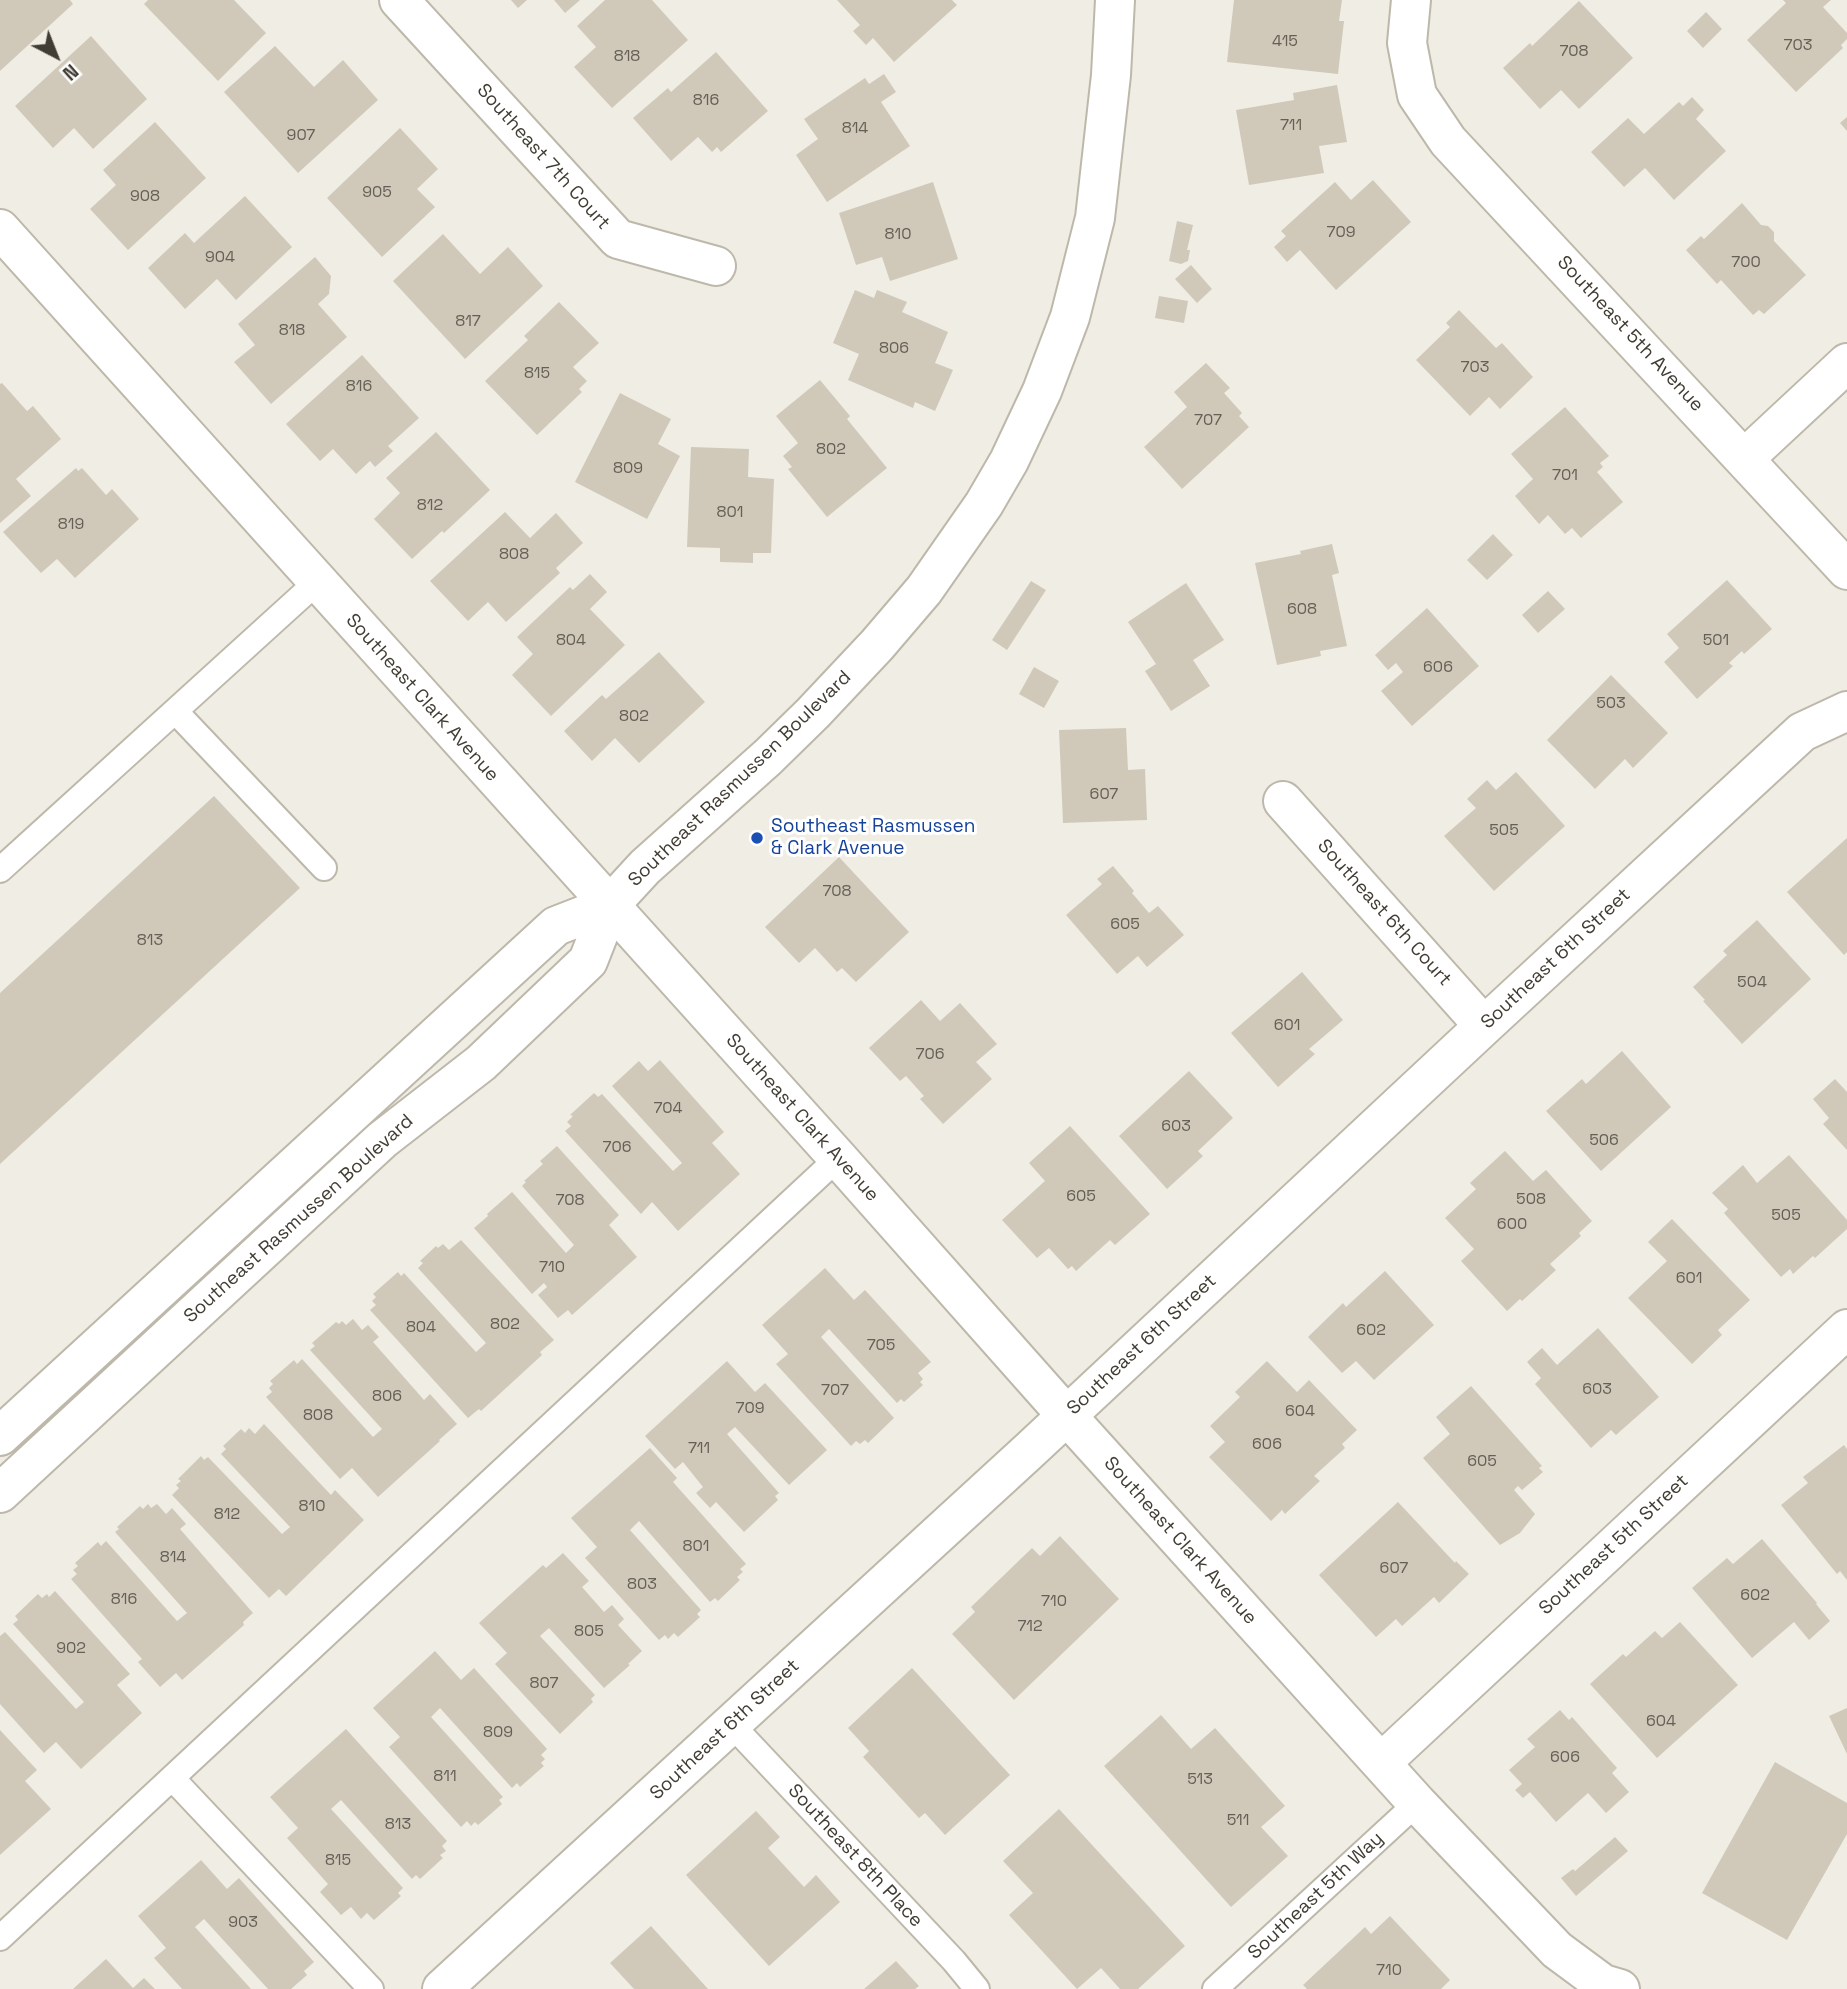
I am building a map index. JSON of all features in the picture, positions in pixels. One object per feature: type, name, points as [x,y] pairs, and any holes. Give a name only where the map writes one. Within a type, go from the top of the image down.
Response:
[{"type":"street","name":"Southeast 7th Court","points":[[399,0],[618,239],[716,267]]},
{"type":"street","name":"Southeast Rasmussen Boulevard","points":[[0,1493],[382,1140],[481,1063],[589,961],[610,905],[645,867],[768,757],[877,645],[924,590],[984,504],[1009,461],[1058,351],[1085,265],[1095,218],[1111,75],[1115,0]]},
{"type":"street","name":"Southeast 5th Avenue","points":[[1411,0],[1407,43],[1417,95],[1448,141],[1847,570]]},
{"type":"street","name":"Southeast Clark Avenue","points":[[0,229],[1417,1803],[1557,1950],[1603,1984],[1620,1989]]},
{"type":"street","points":[[1745,458],[1847,363]]},
{"type":"street","name":"Southeast 6th Street","points":[[442,1989],[1066,1416],[1802,732],[1847,711]]},
{"type":"street","name":"Southeast 6th Court","points":[[1283,801],[1484,1026]]},
{"type":"street","name":"Southeast Rasmussen Boulevard","points":[[0,1436],[556,926],[610,905]]},
{"type":"street","name":"Southeast 5th Street","points":[[1381,1762],[1847,1329]]},
{"type":"lane","points":[[0,870],[317,582]]},
{"type":"lane","points":[[175,710],[324,868]]},
{"type":"lane","points":[[0,1938],[838,1158]]},
{"type":"lane","name":"Southeast 8th Place","points":[[731,1724],[954,1961],[977,1989]]},
{"type":"lane","points":[[172,1778],[371,1989]]},
{"type":"lane","name":"Southeast 5th Way","points":[[1216,1989],[1417,1803]]},
{"type":"building","points":[[0,0],[70,0],[73,4],[0,71]]},
{"type":"building","points":[[148,0],[234,0],[266,33],[218,81],[144,4]]},
{"type":"building","points":[[511,0],[527,0],[518,8]]},
{"type":"building","points":[[554,0],[580,0],[565,13]]},
{"type":"building","points":[[605,0],[652,0],[688,40],[612,108],[574,67],[596,47],[577,26]]},
{"type":"building","points":[[837,0],[952,0],[957,5],[894,62],[873,38],[866,45],[853,31],[860,25]]},
{"type":"building","points":[[1234,0],[1342,0],[1339,21],[1344,21],[1338,74],[1227,62]]},
{"type":"building","points":[[1783,0],[1831,0],[1823,7],[1847,33],[1847,39],[1841,45],[1843,48],[1796,92],[1747,40],[1786,3]]},
{"type":"building","points":[[1579,1],[1633,58],[1579,109],[1561,90],[1540,109],[1503,68],[1530,43],[1532,46]]},
{"type":"building","points":[[1706,12],[1722,29],[1703,48],[1687,31]]},
{"type":"building","points":[[91,36],[147,99],[93,149],[74,128],[53,148],[15,106]]},
{"type":"building","points":[[275,46],[314,87],[343,60],[378,100],[298,173],[224,92]]},
{"type":"building","points":[[716,52],[768,111],[721,152],[717,147],[712,152],[698,137],[671,161],[633,118],[668,88],[671,92]]},
{"type":"building","points":[[884,74],[896,92],[881,102],[910,146],[827,202],[796,155],[818,139],[804,119],[865,78],[869,84]]},
{"type":"building","points":[[1337,85],[1347,142],[1319,146],[1324,173],[1249,185],[1236,110],[1294,100],[1293,93]]},
{"type":"building","points":[[1692,97],[1704,110],[1696,119],[1726,151],[1674,200],[1645,168],[1624,187],[1591,152],[1628,118],[1644,134],[1679,102],[1683,106]]},
{"type":"building","points":[[1847,117],[1847,131],[1840,123]]},
{"type":"building","points":[[155,122],[206,178],[128,250],[90,209],[116,185],[103,170]]},
{"type":"building","points":[[400,128],[438,169],[417,189],[435,207],[382,257],[327,198]]},
{"type":"building","points":[[1373,180],[1411,222],[1336,290],[1300,250],[1287,262],[1274,247],[1286,236],[1281,231],[1335,182],[1351,200]]},
{"type":"building","points":[[933,182],[958,259],[890,281],[882,257],[856,265],[839,213]]},
{"type":"building","points":[[245,196],[292,247],[236,300],[217,279],[185,309],[148,268],[185,233],[194,243]]},
{"type":"building","points":[[1742,203],[1761,225],[1768,226],[1774,232],[1774,241],[1806,275],[1764,314],[1759,310],[1753,315],[1721,280],[1717,284],[1686,250],[1701,236],[1704,239]]},
{"type":"building","points":[[1177,221],[1193,225],[1187,250],[1190,250],[1188,261],[1181,264],[1169,261]]},
{"type":"building","points":[[443,234],[480,274],[508,247],[543,286],[465,359],[393,281]]},
{"type":"building","points":[[315,257],[331,276],[329,294],[318,304],[347,337],[271,404],[234,362],[255,345],[238,324]]},
{"type":"building","points":[[1191,265],[1212,289],[1197,303],[1175,279]]},
{"type":"building","points":[[855,290],[874,298],[877,290],[907,302],[902,312],[948,332],[935,363],[953,370],[935,411],[915,402],[913,408],[848,380],[859,354],[833,343]]},
{"type":"building","points":[[1159,296],[1188,301],[1184,323],[1155,318]]},
{"type":"building","points":[[559,302],[599,343],[573,367],[587,381],[579,389],[582,392],[537,435],[485,381],[528,340],[524,336]]},
{"type":"building","points":[[1459,310],[1496,348],[1502,343],[1533,377],[1500,409],[1489,397],[1470,416],[1416,360],[1450,327],[1446,323]]},
{"type":"building","points":[[362,355],[419,418],[388,446],[393,451],[375,467],[370,461],[356,474],[333,449],[320,461],[286,424]]},
{"type":"building","points":[[1206,363],[1230,388],[1224,393],[1242,413],[1239,416],[1249,427],[1182,489],[1144,447],[1187,407],[1174,392]]},
{"type":"building","points":[[820,380],[850,416],[847,419],[887,468],[827,517],[788,469],[792,467],[783,456],[798,443],[776,416]]},
{"type":"building","points":[[2,383],[27,411],[33,406],[61,439],[16,479],[31,496],[0,523],[0,384]]},
{"type":"building","points":[[620,393],[671,419],[658,444],[680,456],[647,519],[575,482]]},
{"type":"building","points":[[1565,407],[1609,456],[1600,463],[1603,467],[1597,472],[1623,502],[1581,538],[1572,528],[1565,534],[1548,515],[1539,524],[1515,496],[1533,479],[1511,454]]},
{"type":"building","points":[[436,432],[490,490],[412,559],[374,519],[400,493],[386,478]]},
{"type":"building","points":[[691,447],[749,449],[748,477],[774,479],[771,553],[753,553],[753,563],[720,562],[720,548],[687,547]]},
{"type":"building","points":[[76,468],[78,471],[82,468],[106,495],[112,489],[139,519],[75,578],[57,559],[41,573],[3,532]]},
{"type":"building","points":[[505,512],[530,538],[556,513],[583,543],[556,568],[560,573],[506,622],[488,602],[468,621],[430,581]]},
{"type":"building","points":[[1493,534],[1513,555],[1487,580],[1467,560]]},
{"type":"building","points":[[1332,544],[1339,573],[1332,575],[1347,646],[1320,651],[1321,656],[1277,665],[1255,563],[1301,554],[1300,551]]},
{"type":"building","points":[[590,574],[607,592],[590,609],[625,645],[551,716],[512,675],[533,654],[517,637],[570,587],[573,590]]},
{"type":"building","points":[[1727,580],[1772,629],[1744,654],[1742,651],[1729,663],[1733,666],[1697,699],[1664,662],[1679,648],[1667,634]]},
{"type":"building","points":[[1031,581],[1046,590],[1007,650],[992,640]]},
{"type":"building","points":[[1186,583],[1224,640],[1193,660],[1210,686],[1171,711],[1145,671],[1156,664],[1128,622]]},
{"type":"building","points":[[1548,591],[1565,609],[1538,633],[1522,615]]},
{"type":"building","points":[[1427,608],[1479,666],[1412,726],[1381,691],[1403,672],[1396,663],[1388,670],[1375,655]]},
{"type":"building","points":[[659,652],[705,702],[639,763],[615,738],[592,761],[564,731],[602,695],[606,699]]},
{"type":"building","points":[[1034,667],[1059,681],[1044,708],[1019,694]]},
{"type":"building","points":[[1611,675],[1668,733],[1633,768],[1625,759],[1595,789],[1547,740]]},
{"type":"building","points":[[1126,728],[1128,770],[1145,769],[1147,820],[1063,823],[1059,730]]},
{"type":"building","points":[[1516,772],[1565,826],[1494,891],[1444,836],[1476,808],[1467,799],[1487,780],[1496,790]]},
{"type":"building","points":[[214,796],[300,888],[0,1164],[0,993]]},
{"type":"building","points":[[1847,838],[1847,952],[1844,955],[1787,892]]},
{"type":"building","points":[[839,857],[909,932],[856,982],[842,968],[837,972],[815,948],[799,963],[765,927]]},
{"type":"building","points":[[1113,866],[1149,913],[1158,906],[1184,935],[1147,967],[1138,956],[1117,974],[1066,915],[1102,884],[1097,879]]},
{"type":"building","points":[[1757,920],[1811,979],[1742,1044],[1693,987],[1727,955],[1723,951]]},
{"type":"building","points":[[1302,972],[1343,1020],[1309,1049],[1315,1054],[1278,1087],[1231,1033]]},
{"type":"building","points":[[921,1000],[940,1021],[960,1003],[997,1044],[976,1062],[992,1079],[943,1124],[920,1099],[924,1096],[906,1076],[900,1081],[869,1048]]},
{"type":"building","points":[[1622,1051],[1671,1107],[1601,1171],[1546,1111],[1582,1079],[1586,1084]]},
{"type":"building","points":[[660,1060],[724,1132],[712,1143],[740,1174],[678,1231],[652,1202],[641,1214],[565,1131],[571,1126],[567,1122],[573,1116],[570,1115],[594,1093],[598,1097],[602,1094],[673,1171],[682,1163],[612,1086],[639,1061],[648,1071]]},
{"type":"building","points":[[1189,1071],[1233,1118],[1198,1151],[1203,1156],[1167,1189],[1119,1136]]},
{"type":"building","points":[[1835,1079],[1847,1092],[1847,1150],[1823,1124],[1829,1118],[1813,1099]]},
{"type":"building","points":[[1070,1126],[1150,1214],[1115,1245],[1110,1240],[1076,1271],[1072,1266],[1068,1269],[1049,1248],[1037,1258],[1002,1220],[1045,1181],[1029,1163]]},
{"type":"building","points":[[557,1146],[619,1215],[609,1225],[637,1257],[572,1315],[568,1310],[558,1318],[538,1295],[547,1287],[544,1283],[532,1294],[474,1228],[512,1192],[566,1253],[574,1245],[522,1186],[543,1164],[540,1161]]},
{"type":"building","points":[[1505,1151],[1533,1181],[1546,1170],[1592,1221],[1579,1233],[1581,1236],[1550,1264],[1556,1270],[1507,1311],[1461,1261],[1474,1249],[1445,1218],[1476,1189],[1470,1183]]},
{"type":"building","points":[[1789,1155],[1847,1220],[1847,1229],[1793,1274],[1790,1269],[1781,1277],[1724,1213],[1728,1209],[1712,1193],[1743,1165],[1757,1183]]},
{"type":"building","points":[[1672,1219],[1750,1300],[1718,1330],[1722,1335],[1692,1364],[1628,1298],[1667,1261],[1648,1242]]},
{"type":"building","points":[[461,1240],[554,1340],[540,1352],[542,1355],[481,1411],[479,1409],[468,1418],[370,1310],[376,1305],[372,1301],[376,1297],[373,1294],[398,1272],[401,1276],[404,1273],[476,1352],[486,1343],[418,1268],[423,1263],[420,1261],[436,1246],[438,1248],[443,1244],[449,1250]]},
{"type":"building","points":[[825,1268],[854,1300],[865,1290],[931,1362],[918,1373],[923,1379],[920,1382],[923,1385],[904,1402],[901,1399],[897,1403],[829,1329],[821,1337],[894,1418],[868,1443],[865,1440],[860,1444],[856,1441],[851,1446],[776,1364],[788,1354],[762,1325]]},
{"type":"building","points":[[1385,1271],[1434,1325],[1374,1380],[1356,1361],[1342,1373],[1308,1337],[1343,1303],[1346,1307]]},
{"type":"building","points":[[353,1319],[362,1330],[368,1325],[379,1337],[373,1342],[424,1400],[430,1394],[457,1424],[378,1497],[352,1468],[340,1479],[266,1397],[272,1392],[269,1388],[273,1384],[270,1381],[294,1360],[297,1364],[302,1359],[373,1437],[382,1429],[310,1350],[315,1346],[312,1343],[336,1322],[339,1324],[342,1321],[346,1325]]},
{"type":"building","points":[[1598,1328],[1659,1397],[1616,1435],[1611,1430],[1591,1448],[1535,1384],[1541,1378],[1527,1362],[1542,1348],[1557,1365]]},
{"type":"building","points":[[727,1361],[755,1392],[765,1383],[827,1450],[789,1485],[735,1427],[727,1434],[779,1493],[775,1496],[778,1500],[744,1532],[716,1502],[710,1508],[696,1493],[703,1487],[683,1462],[675,1469],[645,1436]]},
{"type":"building","points":[[1267,1361],[1297,1392],[1309,1380],[1357,1430],[1342,1444],[1345,1448],[1314,1476],[1320,1481],[1285,1514],[1282,1510],[1271,1521],[1209,1457],[1225,1442],[1210,1426],[1240,1397],[1235,1392]]},
{"type":"building","points":[[1471,1386],[1542,1466],[1539,1468],[1543,1472],[1522,1490],[1518,1486],[1514,1490],[1535,1514],[1520,1533],[1500,1545],[1423,1458],[1450,1434],[1436,1417]]},
{"type":"building","points":[[264,1424],[331,1495],[335,1490],[364,1520],[286,1596],[279,1589],[269,1598],[172,1495],[179,1488],[176,1485],[181,1481],[178,1479],[201,1456],[204,1460],[208,1457],[282,1534],[290,1527],[221,1454],[226,1449],[223,1446],[241,1429],[245,1433],[249,1428],[255,1434]]},
{"type":"building","points":[[1844,1445],[1847,1449],[1847,1580],[1840,1571],[1837,1574],[1781,1505],[1808,1483],[1803,1477]]},
{"type":"building","points":[[650,1448],[677,1478],[673,1482],[746,1564],[737,1577],[740,1580],[718,1601],[715,1598],[710,1602],[639,1521],[630,1530],[701,1610],[697,1614],[700,1617],[678,1637],[674,1633],[668,1639],[665,1635],[659,1640],[585,1558],[597,1547],[571,1518]]},
{"type":"building","points":[[1398,1502],[1455,1563],[1456,1561],[1469,1574],[1439,1603],[1434,1597],[1402,1626],[1396,1619],[1376,1637],[1319,1575]]},
{"type":"building","points":[[148,1504],[151,1508],[157,1504],[166,1514],[172,1508],[186,1524],[180,1529],[253,1613],[243,1622],[244,1625],[182,1680],[176,1673],[160,1687],[138,1662],[142,1659],[71,1579],[77,1574],[73,1570],[78,1566],[75,1563],[98,1542],[101,1546],[106,1541],[177,1621],[187,1613],[115,1532],[140,1506],[143,1509]]},
{"type":"building","points":[[1060,1536],[1119,1599],[1014,1700],[952,1634],[975,1612],[971,1607],[1032,1548],[1040,1556]]},
{"type":"building","points":[[1762,1539],[1830,1621],[1809,1640],[1794,1622],[1752,1658],[1692,1588],[1727,1558],[1733,1564]]},
{"type":"building","points":[[563,1553],[589,1581],[582,1587],[604,1612],[612,1605],[624,1619],[618,1625],[642,1651],[604,1688],[549,1628],[540,1636],[595,1695],[591,1699],[593,1702],[560,1734],[495,1664],[507,1653],[479,1623],[543,1565],[546,1568]]},
{"type":"building","points":[[55,1591],[130,1674],[117,1685],[142,1713],[81,1769],[56,1742],[44,1753],[0,1704],[0,1636],[5,1632],[76,1709],[84,1702],[13,1624],[18,1620],[15,1616],[38,1594],[42,1598],[47,1594],[49,1597]]},
{"type":"building","points":[[1680,1622],[1738,1685],[1657,1758],[1590,1684],[1623,1654],[1626,1657],[1655,1631],[1662,1638]]},
{"type":"building","points":[[435,1651],[461,1680],[474,1668],[547,1749],[541,1755],[545,1759],[541,1763],[544,1766],[520,1787],[517,1783],[512,1788],[440,1708],[431,1717],[503,1797],[499,1800],[502,1804],[478,1825],[475,1822],[471,1826],[467,1821],[461,1827],[389,1747],[400,1737],[373,1708]]},
{"type":"building","points":[[912,1668],[1010,1775],[945,1835],[925,1813],[919,1818],[863,1757],[869,1751],[848,1728]]},
{"type":"building","points":[[1847,1708],[1847,1754],[1829,1716]]},
{"type":"building","points":[[1560,1710],[1569,1720],[1572,1717],[1617,1768],[1612,1773],[1629,1792],[1606,1813],[1588,1793],[1556,1822],[1530,1792],[1523,1798],[1515,1790],[1522,1784],[1509,1770],[1535,1747],[1527,1739]]},
{"type":"building","points":[[1161,1715],[1191,1749],[1215,1728],[1285,1806],[1261,1827],[1288,1856],[1231,1907],[1104,1766]]},
{"type":"building","points":[[346,1729],[447,1841],[442,1846],[446,1851],[440,1855],[443,1858],[420,1879],[416,1875],[412,1879],[341,1800],[331,1809],[403,1888],[398,1893],[401,1896],[374,1920],[367,1913],[361,1919],[351,1907],[341,1915],[320,1892],[328,1884],[287,1838],[298,1828],[270,1797]]},
{"type":"building","points":[[0,1730],[37,1770],[25,1781],[51,1809],[0,1855]]},
{"type":"building","points":[[1775,1762],[1847,1803],[1847,1834],[1787,1940],[1702,1893]]},
{"type":"building","points":[[1059,1809],[1185,1946],[1138,1989],[1120,1989],[1101,1968],[1077,1989],[1009,1915],[1033,1893],[1003,1861]]},
{"type":"building","points":[[756,1811],[780,1837],[768,1848],[804,1887],[816,1875],[840,1902],[769,1966],[686,1875]]},
{"type":"building","points":[[1615,1837],[1628,1851],[1576,1896],[1561,1878],[1573,1869],[1575,1871]]},
{"type":"building","points":[[201,1860],[227,1889],[239,1878],[314,1962],[304,1971],[307,1975],[291,1989],[268,1989],[204,1919],[195,1927],[251,1989],[182,1989],[154,1958],[166,1948],[138,1916]]},
{"type":"building","points":[[1390,1916],[1450,1980],[1441,1989],[1307,1989],[1303,1985],[1365,1927],[1371,1934]]},
{"type":"building","points":[[651,1926],[708,1989],[634,1989],[610,1963]]},
{"type":"building","points":[[106,1959],[133,1988],[144,1978],[155,1989],[73,1989]]},
{"type":"building","points":[[896,1961],[919,1986],[915,1989],[864,1989]]},
{"type":"place","name":"Southeast Rasmussen & Clark Avenue","points":[[757,838]]}]
